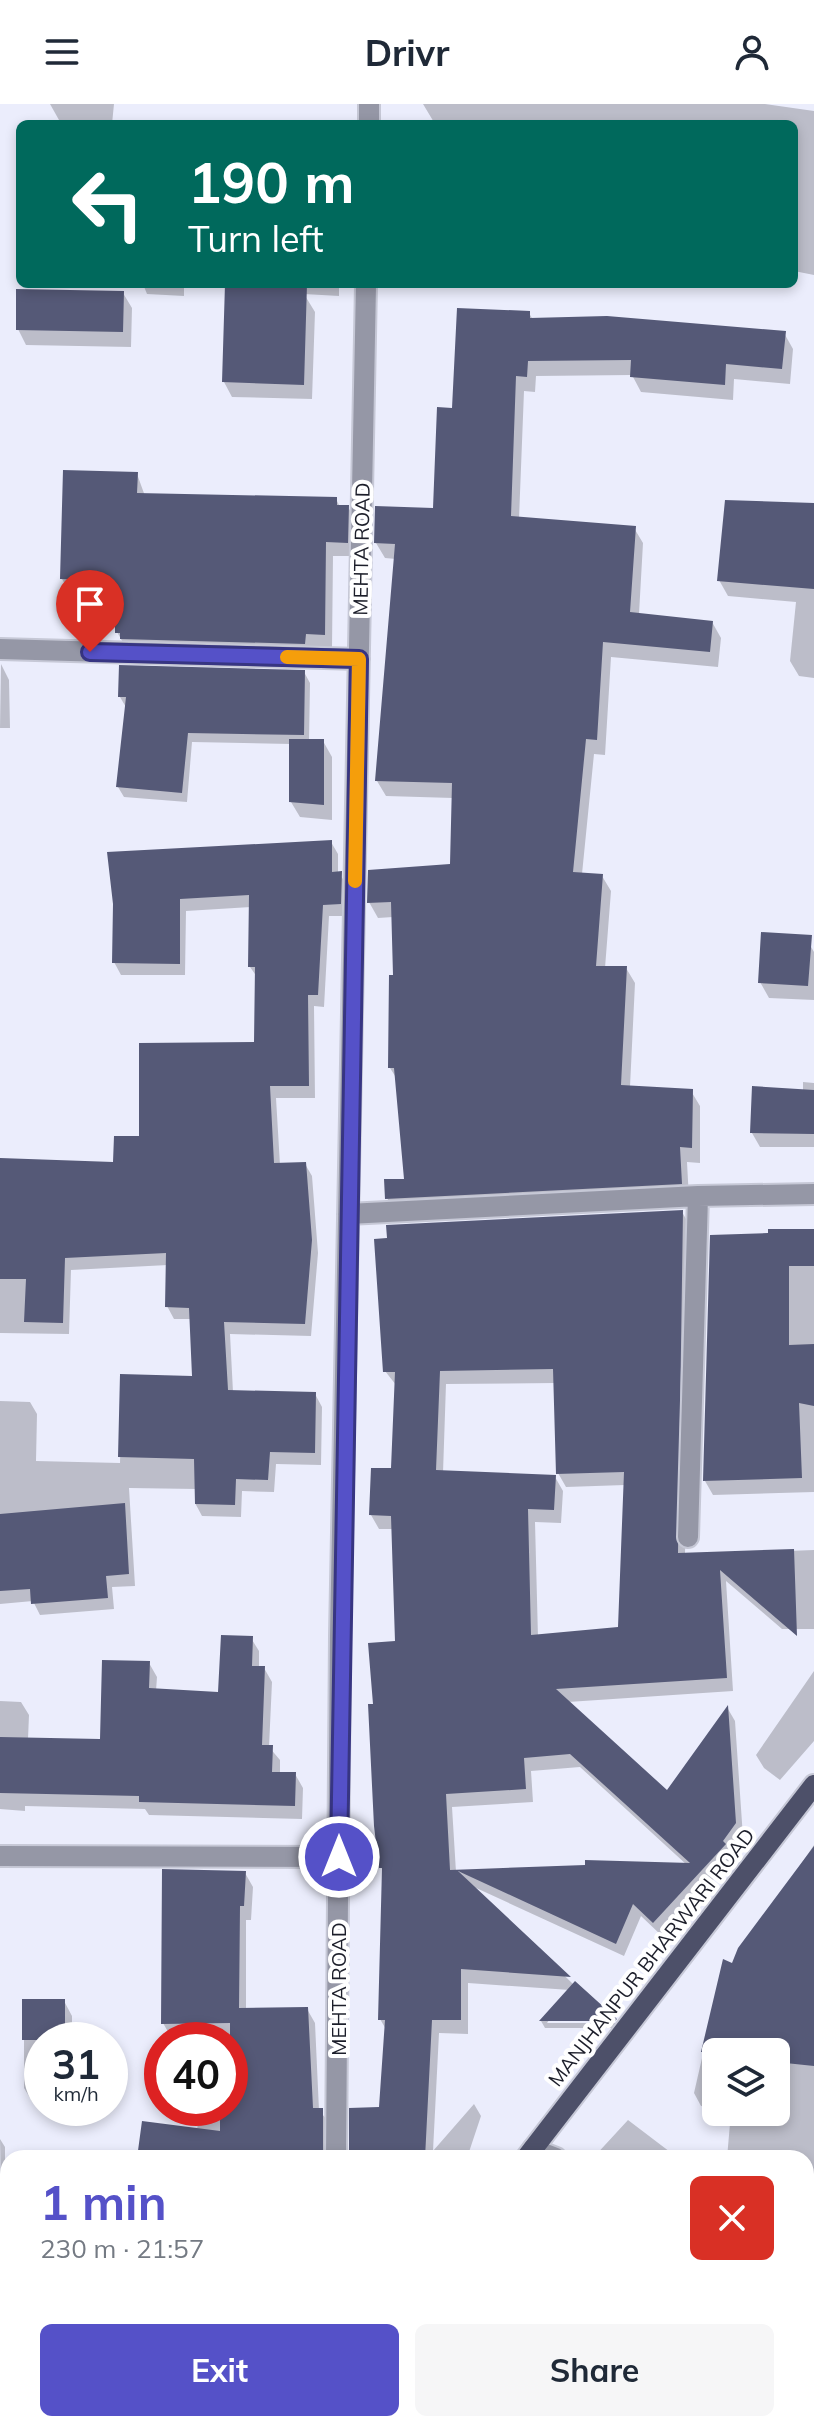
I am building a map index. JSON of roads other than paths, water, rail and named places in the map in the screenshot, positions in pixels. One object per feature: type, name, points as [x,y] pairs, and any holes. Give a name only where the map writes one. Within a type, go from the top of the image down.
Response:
[{"type":"main road","name":"MANJHANPUR BHARWARI ROAD","points":[[533,2150],[814,1785]]},
{"type":"street","name":"MEHTA ROAD","points":[[336,2150],[348,1214],[366,288]]},
{"type":"street","points":[[0,649],[359,659]]},
{"type":"street","points":[[348,1214],[698,1196],[814,1194]]},
{"type":"street","points":[[688,1537],[698,1196]]},
{"type":"street","points":[[0,1856],[339,1857]]}]
